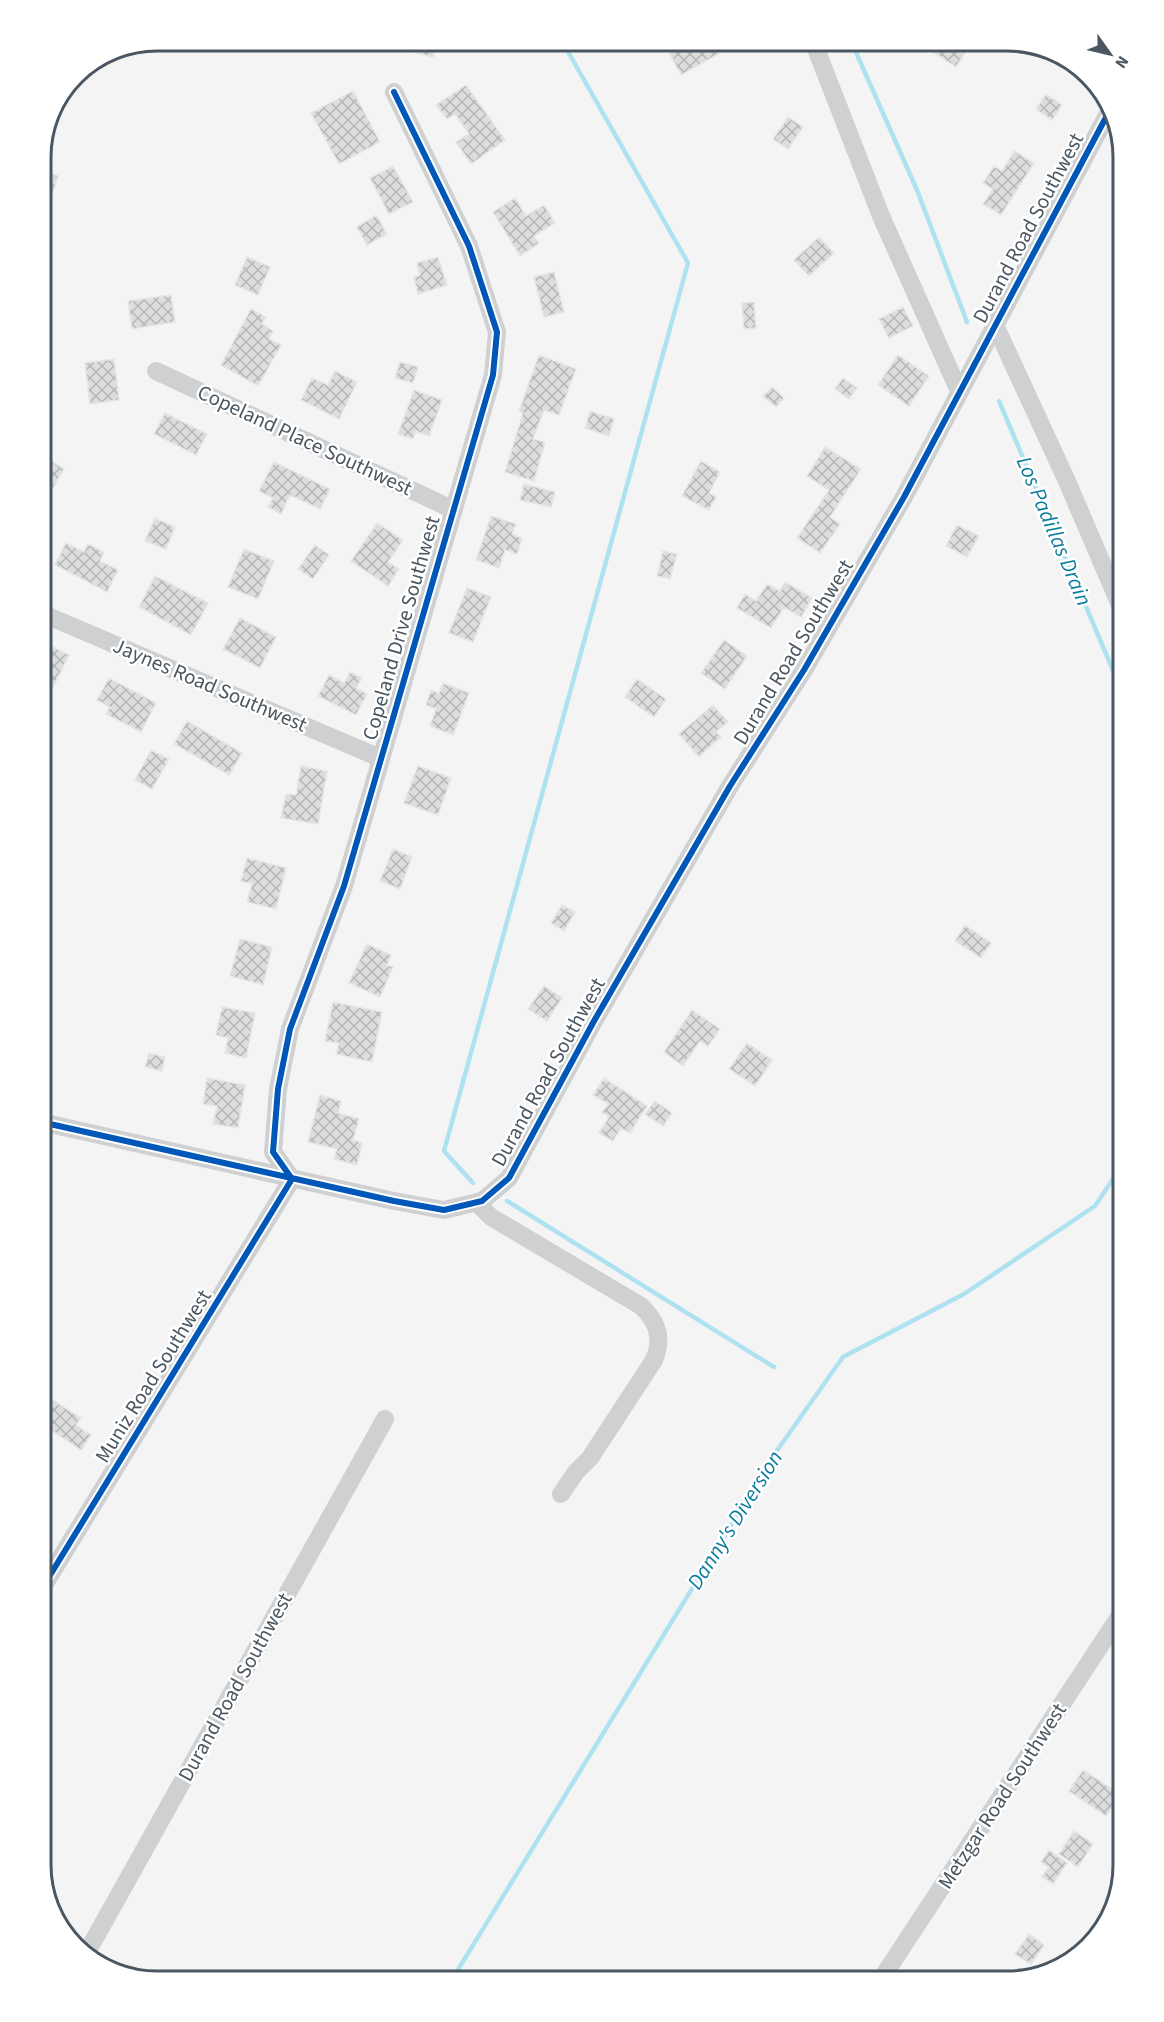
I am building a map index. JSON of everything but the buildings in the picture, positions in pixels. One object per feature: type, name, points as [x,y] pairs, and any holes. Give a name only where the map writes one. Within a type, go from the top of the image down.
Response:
[{"type":"street","points":[[817,51],[881,216],[958,391]]},
{"type":"street","name":"Copeland Drive Southwest","points":[[292,1179],[273,1152],[278,1089],[286,1049],[304,990],[344,886],[493,375],[497,332],[469,246],[394,92]]},
{"type":"street","name":"Durand Road Southwest","points":[[479,1202],[509,1178],[594,1021],[730,786],[804,670],[898,507],[1105,119]]},
{"type":"street","points":[[995,325],[1113,587]]},
{"type":"street","name":"Copeland Place Southwest","points":[[156,371],[454,510]]},
{"type":"street","name":"Jaynes Road Southwest","points":[[51,617],[380,758]]},
{"type":"street","points":[[51,1124],[292,1179],[444,1209],[479,1202],[491,1217],[641,1306],[650,1314],[661,1344],[654,1360],[590,1458],[576,1472],[561,1494]]},
{"type":"street","name":"Muniz Road Southwest","points":[[51,1572],[292,1179]]},
{"type":"street","name":"Durand Road Southwest","points":[[90,1947],[385,1419]]},
{"type":"street","name":"Metzgar Road Southwest","points":[[887,1971],[1113,1628]]},
{"type":"waterway","points":[[473,1183],[444,1151],[688,263],[568,51]]},
{"type":"waterway","name":"Los Padillas Drain","points":[[855,51],[917,190],[967,322]]},
{"type":"waterway","name":"Los Padillas Drain","points":[[999,401],[1113,670]]},
{"type":"waterway","name":"Danny's Diversion","points":[[457,1971],[776,1452],[843,1357],[964,1294],[1095,1206],[1113,1179]]},
{"type":"waterway","points":[[507,1201],[774,1367]]},
{"type":"cycle path","points":[[51,1574],[292,1179],[273,1152],[278,1089],[290,1029],[344,886],[493,375],[497,332],[469,246],[394,92]]},
{"type":"cycle path","points":[[51,1124],[394,1201],[444,1210],[482,1201],[509,1178],[594,1021],[730,786],[804,670],[904,497],[1105,119]]}]
